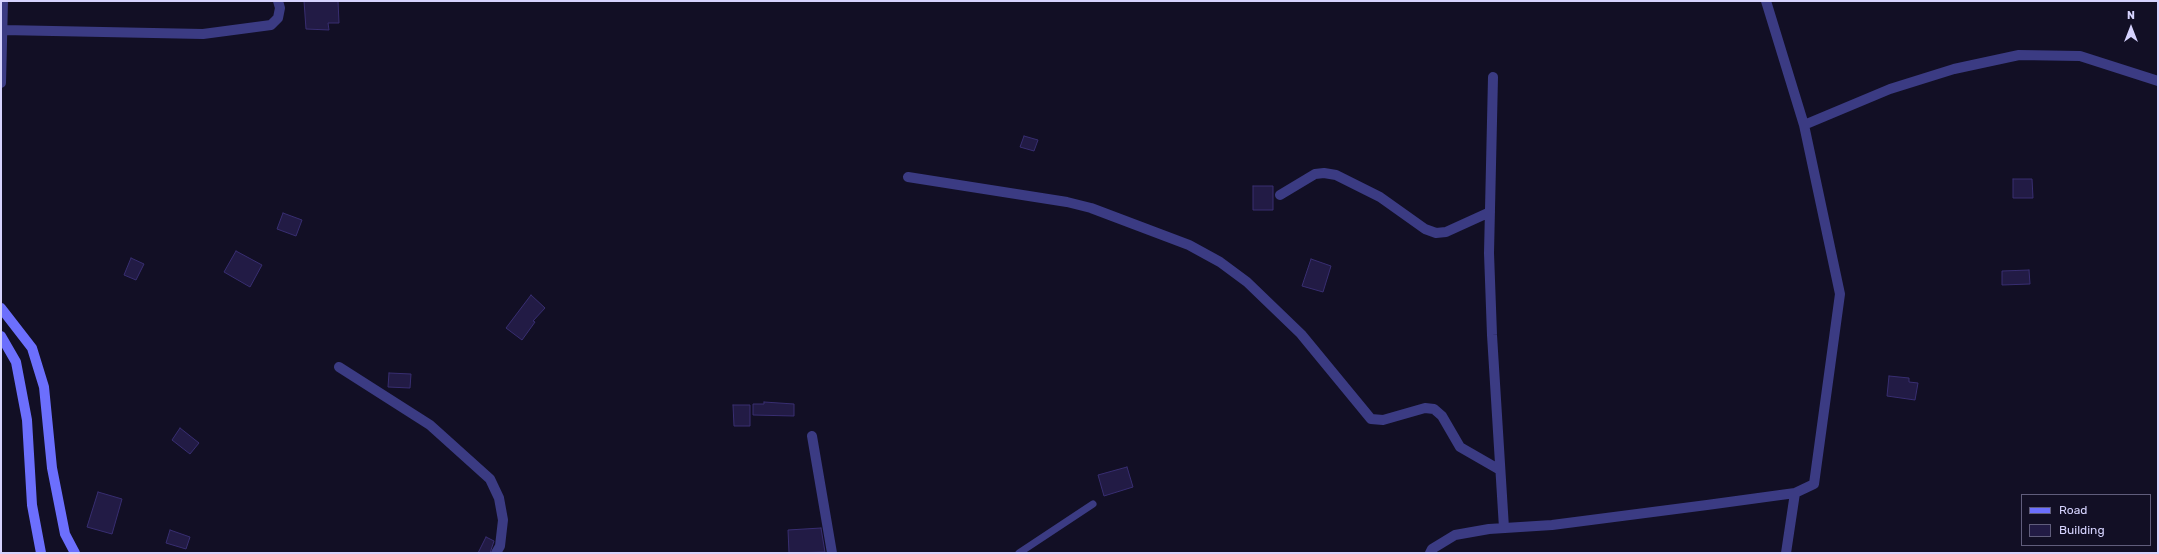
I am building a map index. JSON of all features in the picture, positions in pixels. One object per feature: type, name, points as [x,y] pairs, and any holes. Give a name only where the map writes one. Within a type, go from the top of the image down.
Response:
[{"type":"main road","points":[[1,308],[32,348],[44,387],[52,468],[65,534],[75,553]]},
{"type":"main road","points":[[1,336],[16,362],[26,413],[32,505],[41,553]]},
{"type":"street","points":[[1,83],[3,1]]},
{"type":"street","points":[[3,30],[203,34],[271,25],[278,18],[280,8],[278,1]]},
{"type":"street","points":[[1430,553],[1432,549],[1455,535],[1504,528],[1552,525],[1795,493],[1814,484],[1840,294],[1804,125],[1766,1]]},
{"type":"street","points":[[1804,125],[1890,90],[1954,69],[2019,55],[2080,56],[2158,80]]},
{"type":"street","points":[[1493,77],[1490,212],[1492,335],[1504,528]]},
{"type":"street","points":[[1280,195],[1315,174],[1324,173],[1336,175],[1380,197],[1425,229],[1436,233],[1446,232],[1490,212]]},
{"type":"street","points":[[908,177],[1041,196],[1073,203],[1091,208],[1189,245],[1220,262],[1246,282],[1302,334],[1371,419],[1382,420],[1425,408],[1434,409],[1442,416],[1460,447],[1500,470]]},
{"type":"street","points":[[339,366],[430,425],[490,479],[499,498],[503,520],[500,546],[496,553]]},
{"type":"street","points":[[812,436],[832,553]]},
{"type":"street","points":[[1786,553],[1795,493]]},
{"type":"lane","points":[[1018,553],[1092,504]]},
{"type":"building","points":[[304,1],[338,1],[339,23],[328,23],[329,30],[306,29]]},
{"type":"building","points":[[1024,136],[1038,140],[1034,151],[1020,147]]},
{"type":"building","points":[[2013,179],[2032,179],[2033,198],[2013,198]]},
{"type":"building","points":[[1253,186],[1273,186],[1273,210],[1253,210]]},
{"type":"building","points":[[283,213],[302,220],[296,236],[277,229]]},
{"type":"building","points":[[236,251],[262,265],[250,287],[224,272]]},
{"type":"building","points":[[131,258],[144,264],[136,280],[124,275]]},
{"type":"building","points":[[1311,259],[1331,266],[1323,292],[1302,286]]},
{"type":"building","points":[[2029,270],[2030,284],[2002,285],[2002,271]]},
{"type":"building","points":[[531,295],[545,308],[533,321],[535,322],[522,340],[506,328]]},
{"type":"building","points":[[389,373],[411,374],[410,388],[388,387]]},
{"type":"building","points":[[1889,376],[1909,378],[1909,382],[1918,383],[1915,400],[1887,396]]},
{"type":"building","points":[[764,402],[794,404],[794,416],[753,415],[753,404],[764,404]]},
{"type":"building","points":[[733,405],[750,405],[750,426],[734,426]]},
{"type":"building","points":[[180,428],[199,443],[190,454],[172,440]]},
{"type":"building","points":[[1127,467],[1133,487],[1104,496],[1098,475]]},
{"type":"building","points":[[98,492],[122,499],[112,534],[87,527]]},
{"type":"building","points":[[821,528],[825,552],[789,553],[788,530]]},
{"type":"building","points":[[170,530],[190,537],[186,549],[166,543]]},
{"type":"building","points":[[486,537],[494,541],[490,553],[478,553]]}]
